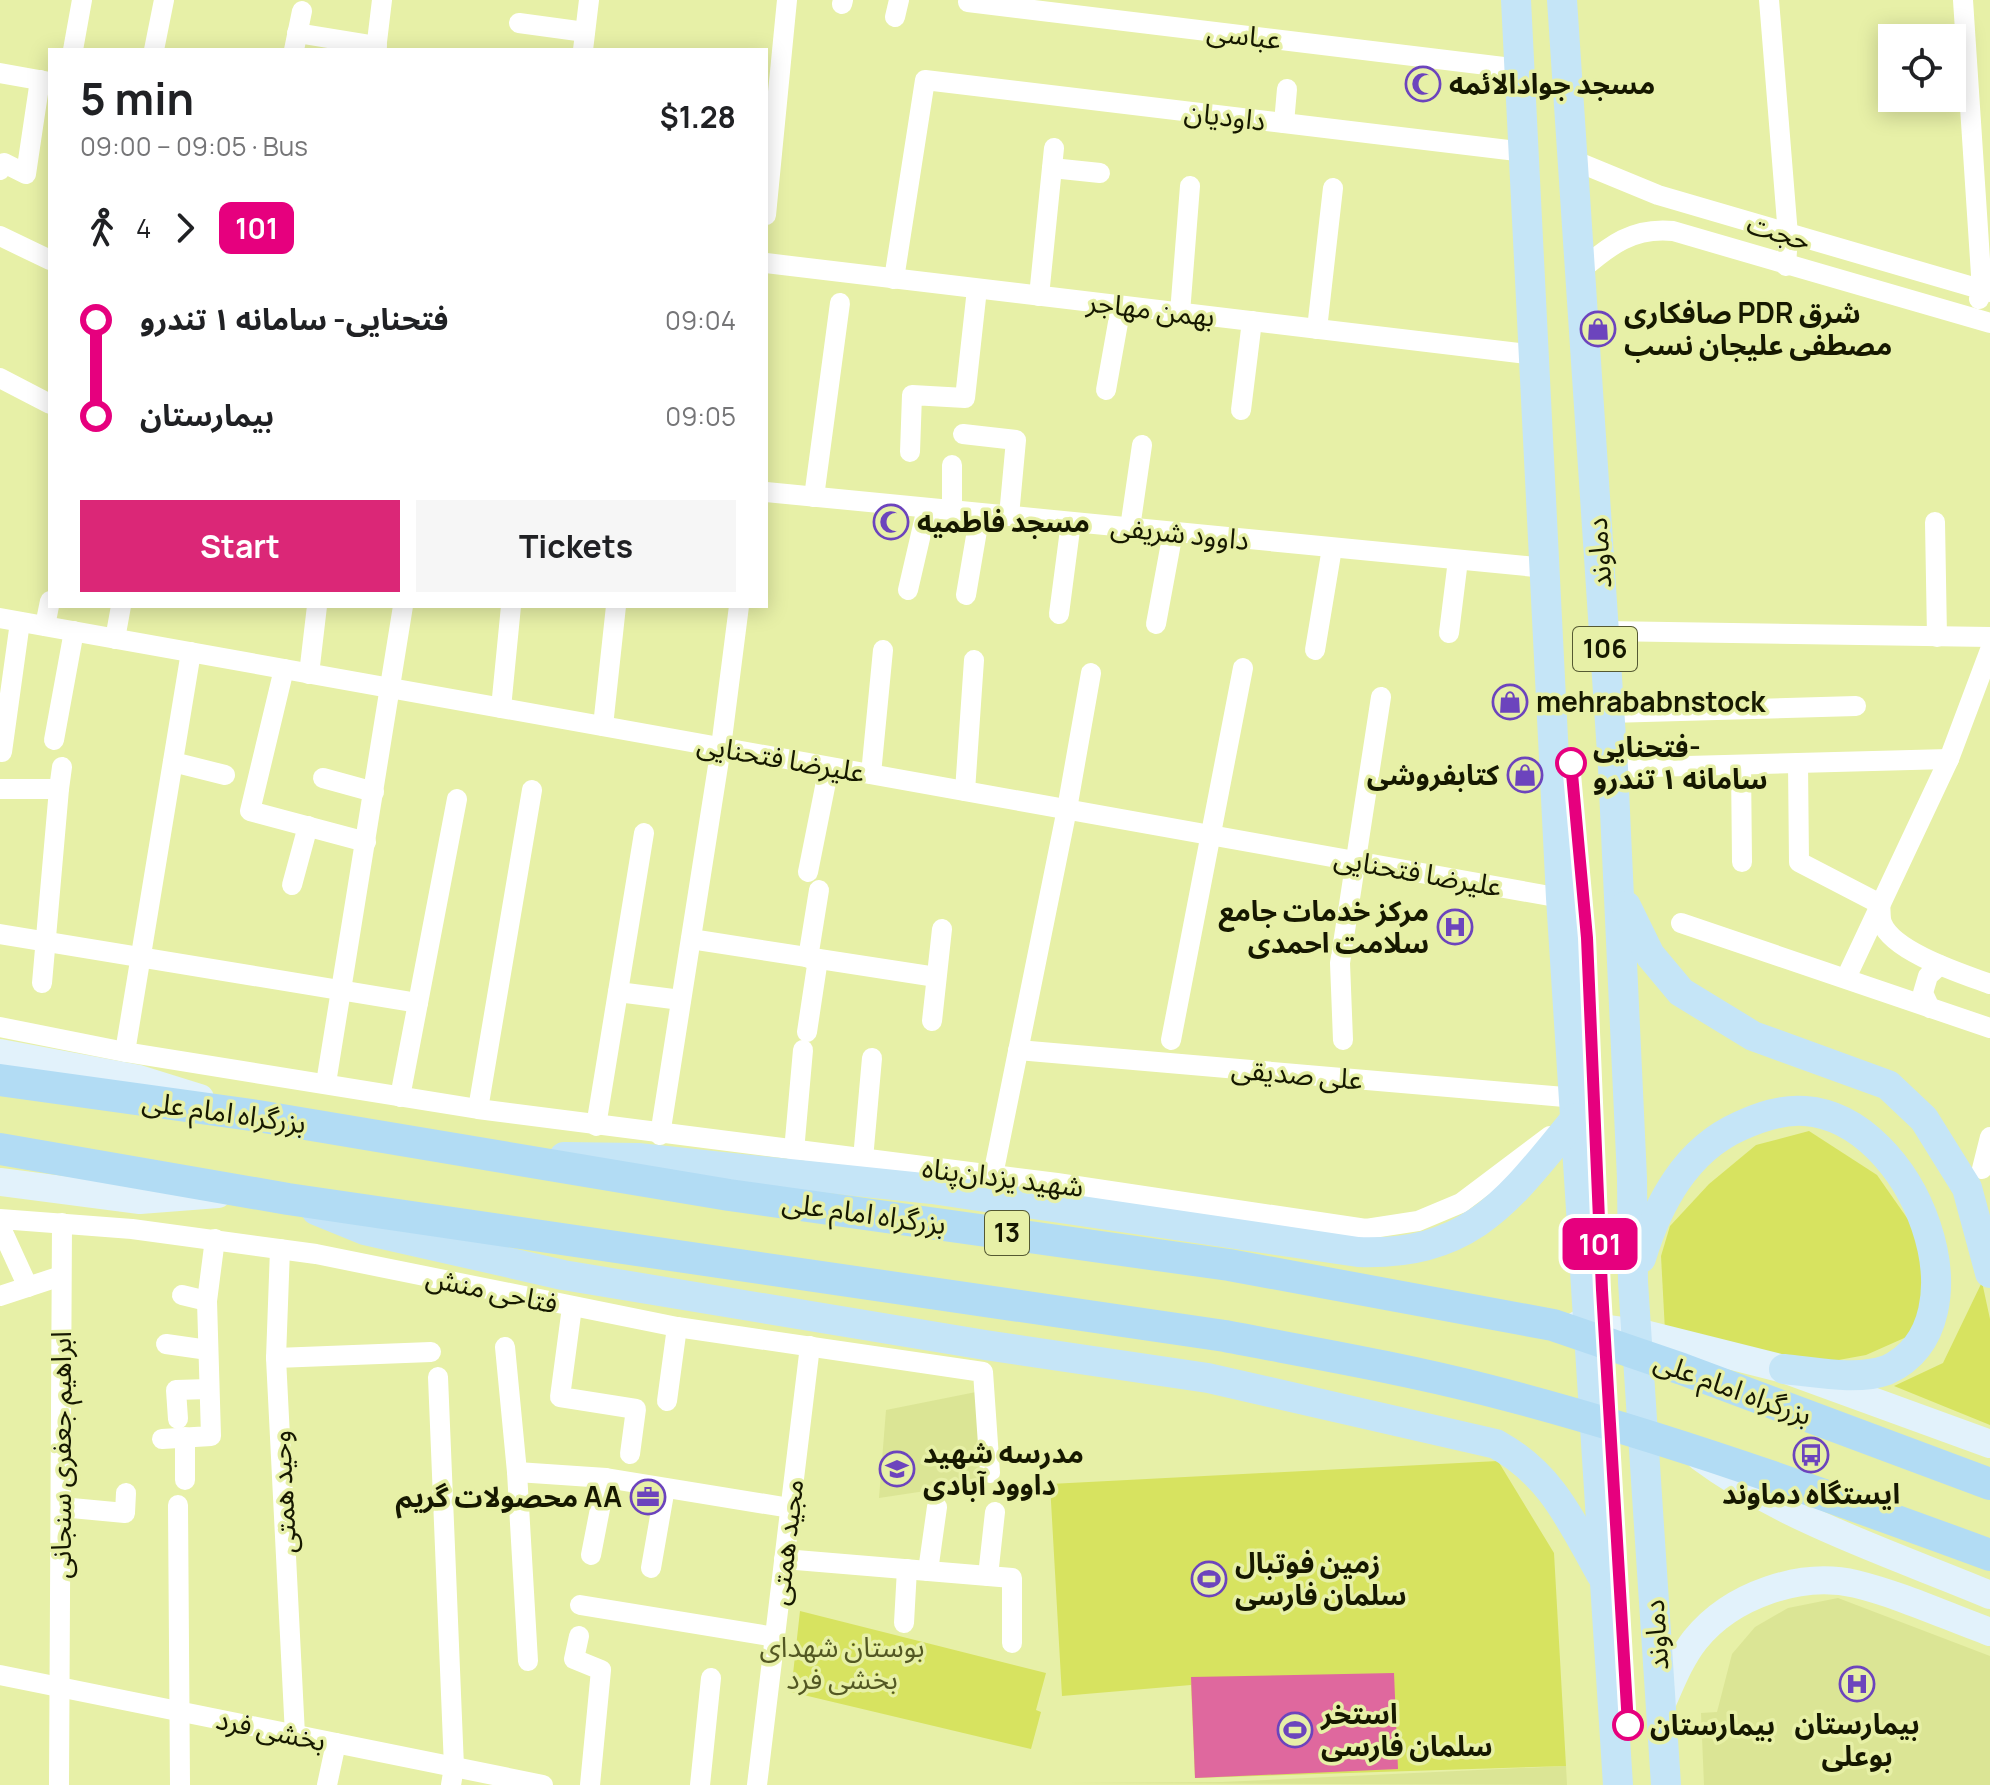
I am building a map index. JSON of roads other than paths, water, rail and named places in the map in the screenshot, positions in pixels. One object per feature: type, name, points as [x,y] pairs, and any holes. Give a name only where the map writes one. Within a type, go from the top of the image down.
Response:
[{"type":"highway","name":"بزرگراه امام علی","points":[[0,1080],[258,1116],[729,1195],[1229,1265],[1553,1325],[1682,1369],[1990,1484]]},
{"type":"highway","points":[[0,1149],[288,1199],[1225,1336],[1486,1390],[1686,1447],[1990,1555]]},
{"type":"main road","name":"دماوند","points":[[1516,0],[1561,898],[1618,1785]]},
{"type":"main road","name":"دماوند","points":[[1562,0],[1613,768],[1633,1290],[1666,1785]]},
{"type":"main road","points":[[1620,895],[1650,955],[1681,992],[1753,1036],[1888,1085],[1924,1119],[1967,1188],[1990,1273]]},
{"type":"main road","points":[[0,1053],[139,1079],[258,1116]]},
{"type":"main road","points":[[501,1156],[638,1158],[932,1189],[1342,1250],[1386,1253],[1414,1250],[1487,1219],[1514,1193],[1576,1108]]},
{"type":"main road","points":[[1633,1290],[1663,1199],[1689,1163],[1727,1132],[1766,1114],[1804,1111],[1836,1118],[1896,1158],[1924,1191],[1943,1235],[1954,1284],[1937,1331],[1921,1350],[1887,1371],[1854,1375],[1784,1369]]},
{"type":"main road","points":[[0,1182],[140,1200],[251,1192]]},
{"type":"main road","points":[[288,1199],[365,1230],[563,1275],[985,1345],[1208,1378],[1496,1444],[1522,1458],[1540,1475],[1563,1507],[1605,1581]]},
{"type":"main road","points":[[1553,1325],[1597,1326],[1645,1334],[1784,1369],[1990,1444]]},
{"type":"main road","points":[[1686,1447],[1737,1485],[1783,1508],[1990,1595]]},
{"type":"main road","points":[[1661,1705],[1679,1666],[1709,1625],[1756,1594],[1778,1588],[1831,1580],[1858,1585],[1990,1632]]},
{"type":"street","points":[[73,48],[82,0]]},
{"type":"street","points":[[154,48],[164,0]]},
{"type":"street","points":[[302,11],[296,41],[377,48],[382,0]]},
{"type":"street","points":[[519,23],[584,41],[589,0]]},
{"type":"street","points":[[768,170],[787,0]]},
{"type":"street","points":[[1769,0],[1788,235],[1786,266]]},
{"type":"street","points":[[1580,271],[1624,236],[1650,229],[1673,231],[1981,320],[1986,291],[1963,0]]},
{"type":"street","name":"عباسی","points":[[968,2],[1520,69]]},
{"type":"street","points":[[0,73],[45,81],[26,174],[4,163],[0,170]]},
{"type":"street","name":"داودیان","points":[[894,279],[925,80],[1525,152]]},
{"type":"street","points":[[1284,123],[1287,89]]},
{"type":"street","points":[[1039,296],[1053,158],[1100,173]]},
{"type":"street","name":"حجت","points":[[1573,160],[1658,195],[1986,291]]},
{"type":"street","points":[[1180,313],[1190,186]]},
{"type":"street","points":[[1317,329],[1333,188]]},
{"type":"street","points":[[0,236],[48,259]]},
{"type":"street","name":"بهمن مهاجر","points":[[768,263],[1535,355]]},
{"type":"street","points":[[910,452],[912,395],[965,398],[977,289]]},
{"type":"street","points":[[814,497],[840,303]]},
{"type":"street","points":[[1106,390],[1121,306]]},
{"type":"street","points":[[1241,410],[1252,321]]},
{"type":"street","points":[[0,378],[48,403]]},
{"type":"street","points":[[963,434],[1016,440],[1009,516]]},
{"type":"street","points":[[1130,528],[1142,445]]},
{"type":"street","points":[[952,465],[952,510]]},
{"type":"street","name":"داوود شریفی","points":[[768,492],[1546,568]]},
{"type":"street","points":[[908,590],[927,508]]},
{"type":"street","points":[[966,595],[980,513]]},
{"type":"street","points":[[1059,614],[1071,522]]},
{"type":"street","points":[[1935,522],[1937,637]]},
{"type":"street","points":[[1156,624],[1173,532]]},
{"type":"street","points":[[1315,650],[1332,548]]},
{"type":"street","points":[[1449,633],[1458,560]]},
{"type":"street","points":[[45,626],[49,608]]},
{"type":"street","points":[[115,639],[121,608]]},
{"type":"street","points":[[309,674],[317,608]]},
{"type":"street","points":[[326,1083],[403,608]]},
{"type":"street","points":[[501,708],[511,608]]},
{"type":"street","points":[[603,726],[616,608]]},
{"type":"street","points":[[660,1135],[721,747],[739,608]]},
{"type":"street","points":[[2,752],[10,620]]},
{"type":"street","name":"علیرضا فتحنایی","points":[[10,620],[1561,898]]},
{"type":"street","points":[[54,740],[74,631]]},
{"type":"street","points":[[1604,631],[1990,637]]},
{"type":"street","points":[[871,774],[883,650]]},
{"type":"street","points":[[1846,978],[1949,759],[1990,650]]},
{"type":"street","points":[[125,1052],[191,652]]},
{"type":"street","points":[[965,791],[974,660]]},
{"type":"street","points":[[1171,1040],[1243,668]]},
{"type":"street","points":[[284,669],[250,811],[366,842]]},
{"type":"street","points":[[993,1175],[1067,809],[1091,673]]},
{"type":"street","points":[[1343,1040],[1340,963],[1381,697]]},
{"type":"street","points":[[1609,713],[1856,706]]},
{"type":"street","points":[[1613,768],[1949,759]]},
{"type":"street","points":[[173,762],[225,775]]},
{"type":"street","points":[[1798,763],[1799,862],[1880,904]]},
{"type":"street","points":[[1741,765],[1742,862]]},
{"type":"street","points":[[42,983],[62,767]]},
{"type":"street","points":[[808,872],[829,767]]},
{"type":"street","points":[[323,778],[374,792]]},
{"type":"street","points":[[0,789],[59,789]]},
{"type":"street","points":[[478,1109],[532,790]]},
{"type":"street","points":[[400,1097],[457,799]]},
{"type":"street","points":[[292,885],[308,826]]},
{"type":"street","points":[[596,1126],[644,833]]},
{"type":"street","points":[[794,1151],[819,890]]},
{"type":"street","points":[[1880,904],[1882,923],[1891,937],[1940,965],[1990,984]]},
{"type":"street","points":[[1681,923],[1990,1028]]},
{"type":"street","points":[[932,1021],[942,929]]},
{"type":"street","points":[[0,934],[418,1003]]},
{"type":"street","points":[[691,939],[936,977]]},
{"type":"street","points":[[1930,1008],[1923,993],[1928,976],[1940,965]]},
{"type":"street","points":[[618,992],[681,1000]]},
{"type":"street","name":"شهید یزدان‌پناه","points":[[0,1027],[125,1052],[478,1109],[660,1135],[993,1175],[1366,1229],[1418,1221],[1461,1203],[1576,1108]]},
{"type":"street","name":"علی صدیقی","points":[[1018,1050],[1576,1108]]},
{"type":"street","points":[[863,1159],[872,1058]]},
{"type":"street","points":[[1982,1169],[1990,1137]]},
{"type":"street","name":"فتاحی منش","points":[[0,1219],[215,1239],[280,1249],[385,1266],[677,1327],[983,1372],[990,1473]]},
{"type":"street","name":"ابراهیم جعفری سنجانی","points":[[59,1785],[62,1223]]},
{"type":"street","points":[[0,1226],[28,1287]]},
{"type":"street","points":[[162,1439],[182,1428],[211,1436],[207,1301],[215,1239]]},
{"type":"street","name":"وحید همتی","points":[[280,1249],[276,1358],[295,1735]]},
{"type":"street","points":[[0,1296],[61,1276]]},
{"type":"street","points":[[182,1295],[207,1301]]},
{"type":"street","points":[[572,1307],[560,1397],[636,1409],[630,1454]]},
{"type":"street","points":[[667,1401],[677,1327]]},
{"type":"street","points":[[166,1344],[208,1350]]},
{"type":"street","name":"مجید همتی","points":[[757,1785],[810,1346]]},
{"type":"street","points":[[505,1347],[517,1472],[528,1661]]},
{"type":"street","points":[[276,1358],[431,1352]]},
{"type":"street","points":[[438,1377],[452,1776]]},
{"type":"street","points":[[185,1480],[176,1390],[209,1389]]},
{"type":"street","points":[[517,1472],[606,1478],[790,1508]]},
{"type":"street","points":[[591,1555],[606,1478]]},
{"type":"street","points":[[651,1568],[665,1488]]},
{"type":"street","points":[[61,1507],[125,1513],[126,1493]]},
{"type":"street","points":[[178,1505],[180,1785]]},
{"type":"street","points":[[928,1571],[937,1507]]},
{"type":"street","points":[[988,1576],[995,1512]]},
{"type":"street","points":[[784,1559],[1012,1578],[1012,1643]]},
{"type":"street","points":[[904,1623],[907,1569]]},
{"type":"street","points":[[580,1605],[775,1637]]},
{"type":"street","points":[[579,1636],[574,1659],[601,1670],[590,1785]]},
{"type":"street","name":"بخشی فرد","points":[[0,1675],[336,1743],[452,1776],[543,1785]]},
{"type":"street","points":[[700,1785],[711,1678]]},
{"type":"street","points":[[327,1785],[336,1743]]},
{"type":"place","name":"مسجد جوادالائمه","points":[[1423,84]]},
{"type":"place","name":"صافکاری PDR شرق مصطفی علیجان نسب","points":[[1598,329]]},
{"type":"place","name":"مسجد فاطمیه","points":[[891,522]]},
{"type":"place","name":"mehrababnstock","points":[[1510,702]]},
{"type":"place","name":"فتحنایی- سامانه ۱ تندرو","points":[[1571,763]]},
{"type":"place","name":"کتابفروشی","points":[[1525,775]]},
{"type":"place","name":"مرکز خدمات جامع سلامت احمدی","points":[[1455,927]]},
{"type":"place","name":"ایستگاه دماوند","points":[[1811,1455]]},
{"type":"place","name":"مدرسه شهید داوود آبادی","points":[[897,1469]]},
{"type":"place","name":"محصولات گریم AA","points":[[648,1497]]},
{"type":"place","name":"زمین فوتبال سلمان فارسی","points":[[1209,1579]]},
{"type":"place","name":"بیمارستان بوعلی","points":[[1857,1684]]},
{"type":"place","name":"بیمارستان","points":[[1628,1725]]},
{"type":"place","name":"استخر سلمان فارسی","points":[[1295,1730]]},
{"type":"park label","name":"بوستان شهدای بخشی فرد","points":[[842,1663]]}]
